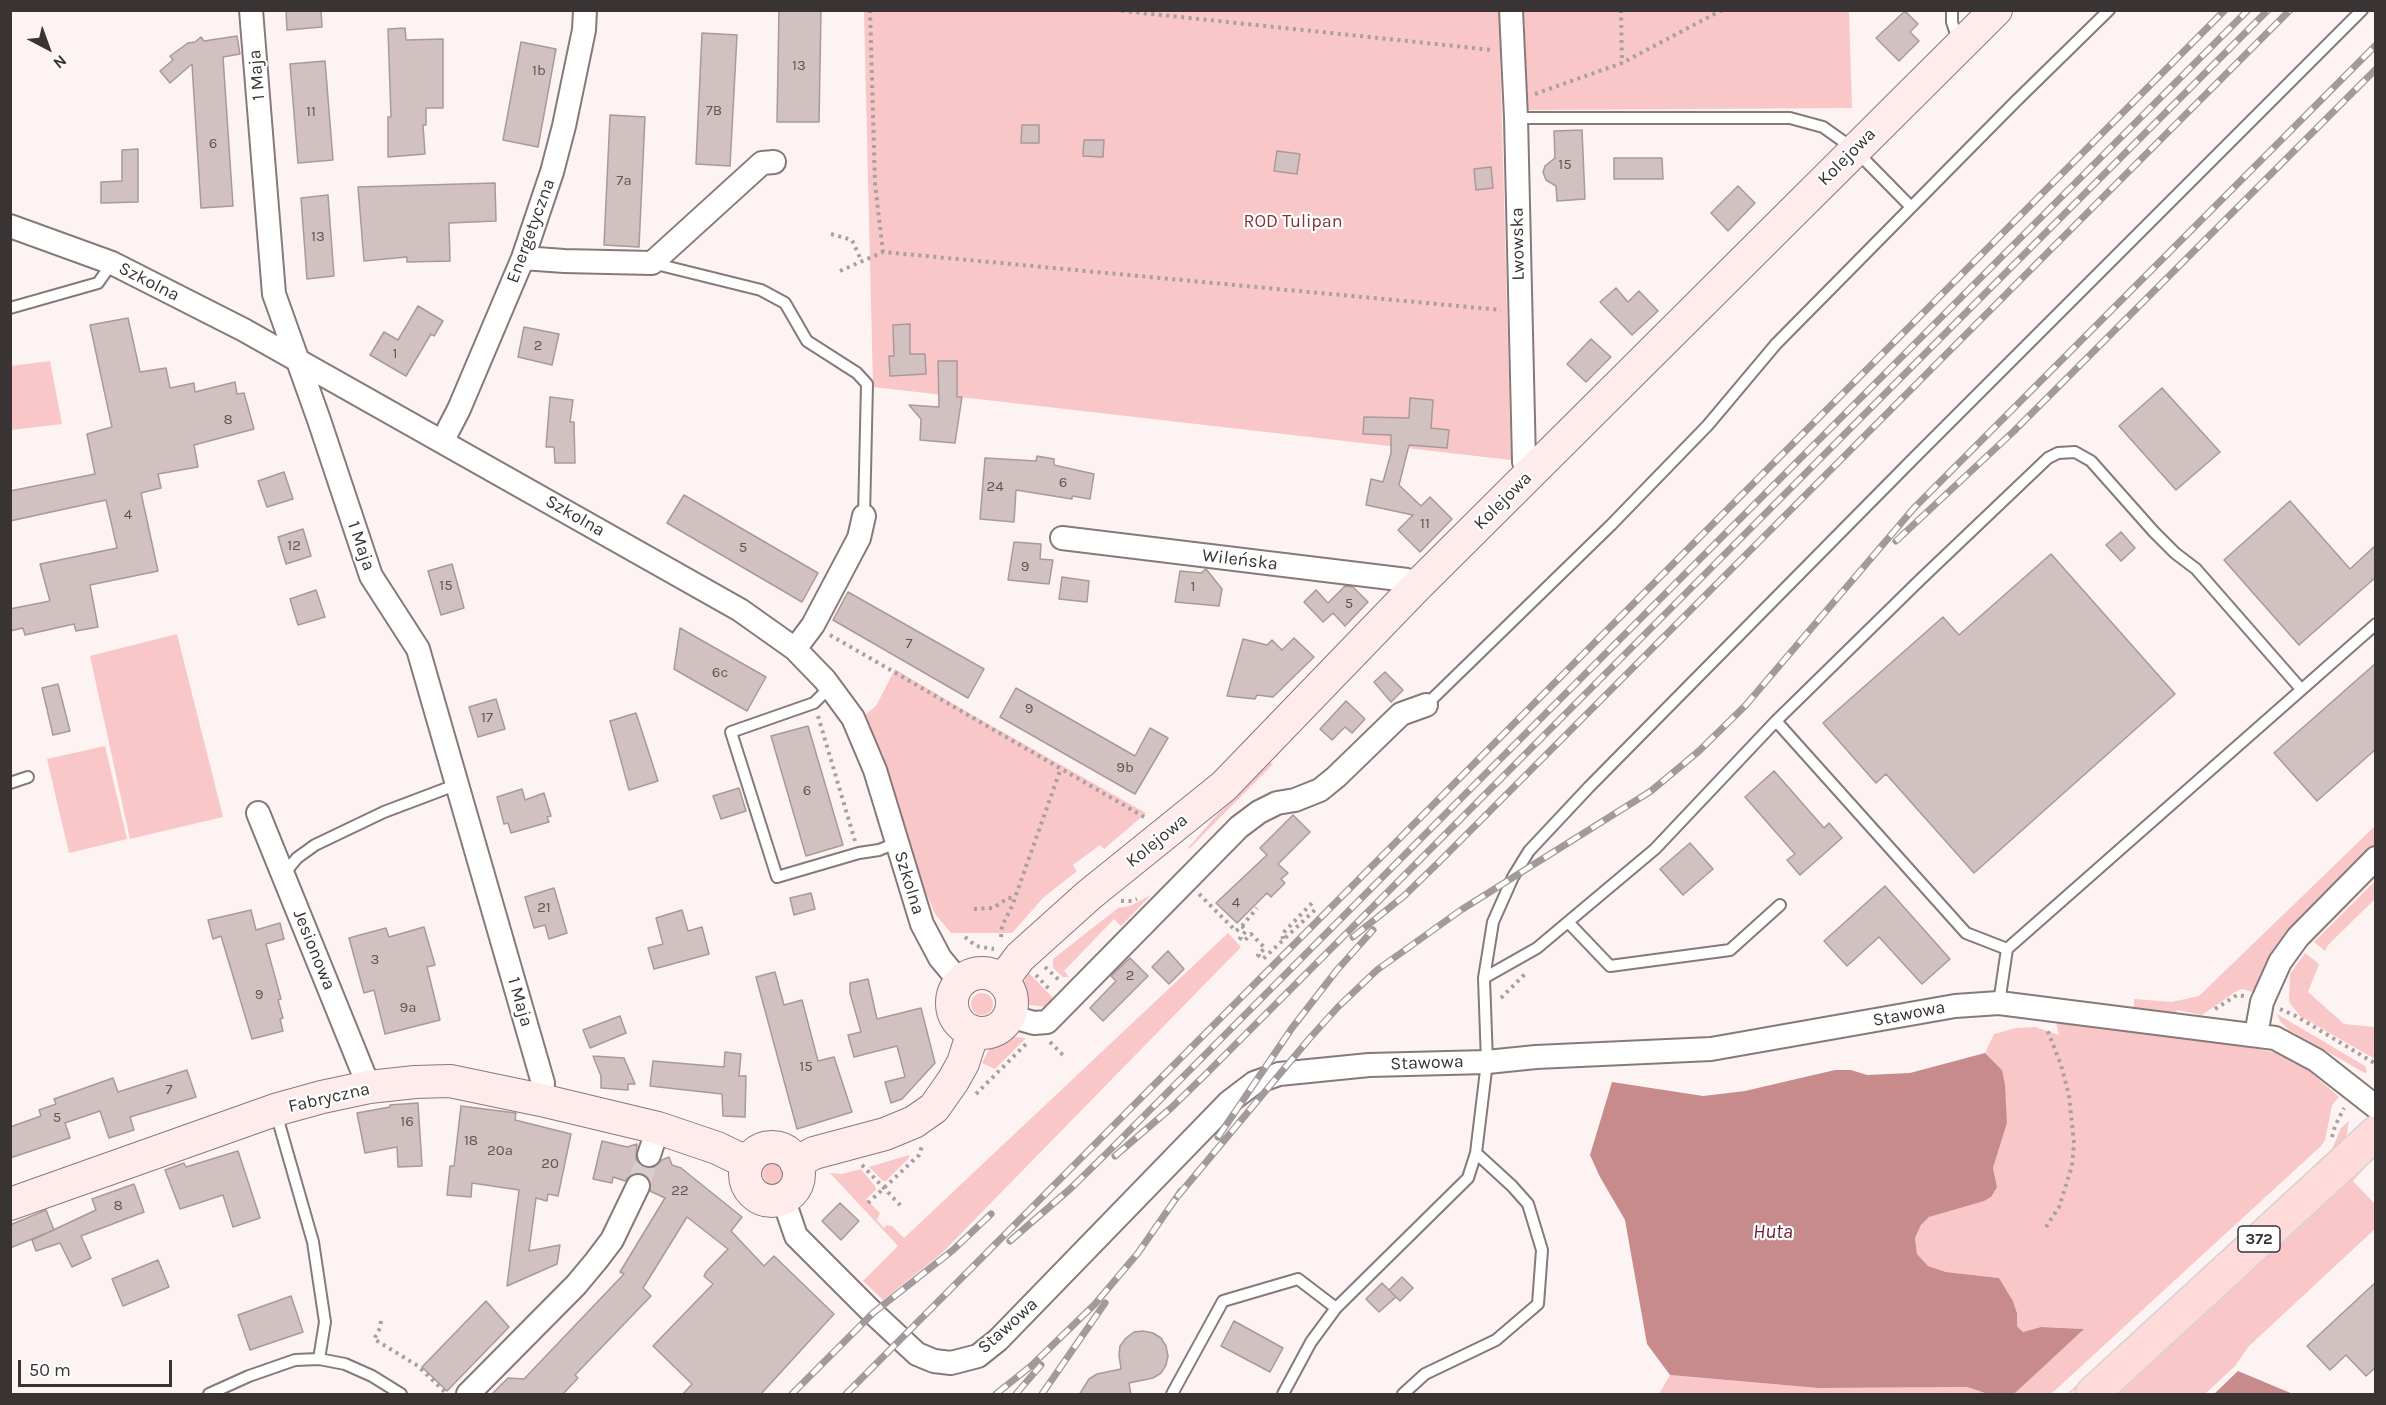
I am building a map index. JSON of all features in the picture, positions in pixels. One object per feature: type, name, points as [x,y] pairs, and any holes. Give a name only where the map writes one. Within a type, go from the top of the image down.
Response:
[{"type":"main road","name":"372","points":[[2092,1395],[2362,1151],[2376,1133]]},
{"type":"street","name":"1 Maja","points":[[251,10],[274,294],[371,576],[418,649],[543,1083],[541,1100]]},
{"type":"street","name":"Energetyczna","points":[[442,440],[459,409],[523,258],[552,172],[584,30],[585,10]]},
{"type":"street","name":"Lwowska","points":[[1511,10],[1524,462],[1529,475]]},
{"type":"street","name":"Kolejowa","points":[[1002,981],[1020,957],[1089,895],[1224,786],[1415,588],[1996,10]]},
{"type":"street","points":[[523,258],[652,263],[762,163],[774,162]]},
{"type":"street","name":"Szkolna","points":[[10,226],[112,263],[297,359],[740,610],[795,649],[822,695],[853,718],[876,770],[922,924],[940,958],[960,982]]},
{"type":"street","points":[[795,649],[813,625],[859,538],[864,516]]},
{"type":"street","name":"Wileńska","points":[[1062,538],[1407,580],[1415,588]]},
{"type":"street","points":[[1009,1016],[1034,1023],[1047,1022],[1239,827],[1259,812],[1277,803],[1295,800],[1320,790],[1401,714],[1426,705]]},
{"type":"street","name":"Jesionowa","points":[[258,813],[369,1087]]},
{"type":"street","points":[[2256,1035],[2262,1002],[2280,962],[2298,937],[2376,858]]},
{"type":"street","points":[[980,973],[992,975],[1002,981],[1011,997],[1009,1016],[1003,1025],[983,1033],[973,1032],[960,1024],[952,1011],[952,996],[960,982],[969,975],[980,973]]},
{"type":"street","name":"Stawowa","points":[[783,1198],[796,1236],[868,1309],[917,1354],[934,1361],[951,1363],[978,1356],[998,1341],[1229,1102],[1254,1083],[1279,1074],[1369,1065],[1487,1062],[1536,1057],[1711,1049],[1954,1006],[1999,1003],[2275,1038],[2303,1053],[2376,1107]]},
{"type":"street","points":[[796,1163],[814,1153],[885,1134],[914,1122],[934,1108],[953,1082],[963,1063],[973,1032]]},
{"type":"street","name":"Fabryczna","points":[[10,1204],[275,1110],[369,1087],[415,1082],[450,1081],[541,1100],[653,1141],[717,1148],[746,1162]]},
{"type":"street","points":[[778,1147],[789,1153],[796,1163],[799,1173],[797,1184],[783,1198],[770,1201],[758,1197],[748,1188],[744,1175],[746,1162],[754,1153],[765,1148],[778,1147]]},
{"type":"street","points":[[468,1395],[576,1285],[596,1261],[626,1216],[638,1186]]},
{"type":"lane","points":[[1952,10],[1955,31],[1965,41]]},
{"type":"lane","points":[[1426,705],[1611,525],[1708,425],[1776,344],[2109,10]]},
{"type":"lane","points":[[1282,1395],[1311,1342],[1336,1308],[1468,1178],[1476,1153],[1487,1062],[1484,978],[1493,922],[1529,851],[1589,787],[1913,459],[2362,10]]},
{"type":"lane","points":[[1515,109],[1790,118],[1823,127],[1854,149],[1911,207]]},
{"type":"lane","points":[[10,308],[98,283],[112,263]]},
{"type":"lane","points":[[652,263],[760,290],[785,303],[807,341],[857,373],[867,384],[864,516]]},
{"type":"lane","points":[[1484,978],[1537,948],[1655,849],[1776,721],[2048,458],[2063,452],[2074,452],[2091,461],[2175,553],[2196,568],[2301,689]]},
{"type":"lane","points":[[1999,1003],[2007,949],[2376,624]]},
{"type":"lane","points":[[822,695],[731,732],[777,877],[859,853],[879,850],[896,843]]},
{"type":"lane","points":[[1776,721],[1966,933],[2007,949]]},
{"type":"lane","points":[[10,783],[28,777]]},
{"type":"lane","points":[[283,875],[297,858],[315,845],[384,812],[458,784]]},
{"type":"lane","points":[[1568,922],[1610,966],[1730,950],[1780,905]]},
{"type":"lane","points":[[275,1110],[313,1242],[325,1322],[319,1359]]},
{"type":"lane","points":[[1403,1395],[1425,1374],[1496,1340],[1538,1304],[1542,1250],[1528,1204],[1476,1153]]},
{"type":"lane","points":[[1172,1395],[1223,1301],[1298,1279],[1336,1308]]},
{"type":"lane","points":[[208,1395],[249,1376],[295,1360],[319,1359],[345,1364],[372,1376],[401,1395]]},
{"type":"path","points":[[870,10],[875,184],[883,252]]},
{"type":"path","points":[[1114,10],[1513,52]]},
{"type":"path","points":[[1621,10],[1622,63]]},
{"type":"path","points":[[1515,109],[1622,63],[1722,10]]},
{"type":"path","points":[[831,234],[852,240],[861,260]]},
{"type":"path","points":[[840,271],[883,252],[1519,312]]},
{"type":"path","points":[[813,625],[1148,820]]},
{"type":"path","points":[[822,695],[859,853]]},
{"type":"path","points":[[1001,938],[1002,926],[1015,898],[1061,768]]},
{"type":"path","points":[[1186,881],[1236,931],[1257,908]]},
{"type":"path","points":[[974,909],[993,908],[1008,898],[1015,898]]},
{"type":"path","points":[[1283,940],[1282,934],[1313,902]]},
{"type":"path","points":[[1242,926],[1246,931],[1240,938],[1244,941],[1251,934],[1265,948],[1258,955],[1263,959],[1318,907]]},
{"type":"path","points":[[965,937],[984,949],[999,948]]},
{"type":"path","points":[[1033,971],[1064,1005]]},
{"type":"path","points":[[1496,1006],[1505,992],[1528,972]]},
{"type":"path","points":[[2262,1002],[2295,1016],[2376,1064]]},
{"type":"path","points":[[2044,1010],[2046,1026],[2061,1065],[2068,1095],[2074,1143],[2072,1166],[2059,1207],[2046,1227]]},
{"type":"path","points":[[868,1203],[919,1155],[922,1146]]},
{"type":"path","points":[[860,1162],[902,1207]]},
{"type":"path","points":[[381,1321],[380,1329],[374,1339],[418,1366],[447,1395]]},
{"type":"green space","name":"ROD Tulipan","points":[[864,11],[1499,11],[1511,460],[873,387]]},
{"type":"green space","points":[[1524,11],[1849,11],[1852,108],[1528,110]]},
{"type":"green space","points":[[50,361],[62,424],[11,430],[11,366]]},
{"type":"green space","points":[[177,634],[223,817],[130,839],[90,656]]},
{"type":"green space","points":[[895,669],[1146,813],[1104,849],[1100,845],[1073,865],[1077,871],[1043,898],[1012,933],[951,933],[935,914],[921,881],[906,840],[883,754],[862,717],[876,706]]},
{"type":"green space","points":[[105,746],[127,839],[69,853],[47,759]]},
{"type":"green space","points":[[1270,762],[1273,764],[1189,849],[1214,818]]},
{"type":"green space","points":[[2375,826],[2375,846],[2300,921],[2279,946],[2253,992],[2238,990],[2202,1015],[2177,1010],[2176,1013],[2134,1007],[2134,999],[2172,1002],[2199,996]]},
{"type":"green space","points":[[2375,881],[2375,899],[2328,945],[2325,951],[2314,942]]},
{"type":"green space","points":[[1151,895],[1121,926],[1114,919],[1064,971],[1069,977],[1063,977],[1053,968],[1053,959],[1118,908],[1130,906]]},
{"type":"green space","points":[[1228,933],[1241,947],[942,1253],[883,1300],[863,1281],[898,1246],[830,1173],[842,1174],[861,1169],[875,1186],[876,1190],[866,1199],[880,1213],[877,1220],[884,1228],[887,1225],[892,1226],[904,1238]]},
{"type":"green space","points":[[2305,953],[2319,964],[2308,992],[2344,1024],[2375,1027],[2375,1059],[2300,1016],[2289,1002],[2290,974]]},
{"type":"green space","points":[[1029,973],[1053,998],[1052,1003],[1047,1007],[1030,1005],[1023,997],[1022,986]]},
{"type":"green space","points":[[978,993],[986,993],[993,1000],[993,1008],[986,1015],[978,1015],[971,1008],[971,1000]]},
{"type":"green space","points":[[2277,1014],[2365,1066],[2367,1072],[2365,1073],[2289,1030]]},
{"type":"green space","points":[[2056,1022],[2229,1044],[2278,1053],[2306,1068],[2339,1097],[2332,1105],[2325,1140],[2321,1146],[2051,1394],[2014,1394],[2083,1329],[2041,1327],[2023,1332],[2017,1326],[2017,1313],[2013,1301],[1999,1278],[1946,1272],[1928,1266],[1917,1254],[1915,1238],[1921,1225],[1929,1217],[1951,1210],[1997,1187],[1993,1168],[2007,1123],[2002,1070],[1985,1053],[1994,1034],[2016,1028],[2035,1027],[2059,1035]]},
{"type":"green space","points":[[1015,1037],[1026,1038],[995,1069],[982,1063],[992,1044]]},
{"type":"green space","points":[[2349,1121],[2347,1134],[2342,1143],[2070,1394],[2067,1394],[2332,1149],[2341,1128]]},
{"type":"green space","points":[[909,1155],[909,1158],[886,1181],[883,1181],[869,1167]]},
{"type":"green space","points":[[2375,1156],[2353,1181],[2375,1204],[2375,1229],[2249,1346],[2235,1366],[2205,1394],[2108,1394]]},
{"type":"green space","points":[[770,1163],[778,1163],[785,1170],[785,1178],[778,1185],[770,1185],[763,1178],[763,1170]]},
{"type":"green space","points":[[1670,1375],[1818,1388],[1967,1387],[1988,1394],[1659,1394]]},
{"type":"water","name":"Huta","points":[[1985,1053],[2002,1070],[2005,1085],[2007,1123],[1993,1168],[1997,1187],[1991,1197],[1984,1201],[1929,1217],[1921,1225],[1915,1238],[1917,1254],[1928,1266],[1946,1272],[1999,1278],[2013,1301],[2017,1313],[2017,1326],[2023,1332],[2041,1327],[2084,1329],[2014,1394],[1988,1394],[1967,1387],[1818,1388],[1670,1375],[1647,1344],[1625,1220],[1590,1155],[1612,1082],[1703,1096],[1745,1091],[1835,1070],[1851,1070],[1867,1075],[1910,1073]]},
{"type":"water","points":[[2238,1371],[2293,1394],[2214,1394]]},
{"type":"building","points":[[286,10],[321,10],[322,27],[287,30]]},
{"type":"building","points":[[779,10],[821,10],[819,122],[777,122]]},
{"type":"building","points":[[1905,11],[1918,24],[1910,32],[1919,41],[1899,61],[1876,38]]},
{"type":"building","points":[[405,28],[406,40],[443,39],[443,108],[426,108],[426,125],[423,125],[425,154],[388,157],[388,117],[391,117],[388,29]]},
{"type":"building","points":[[702,33],[737,35],[730,166],[696,164]]},
{"type":"building","points":[[237,36],[240,54],[223,57],[233,206],[201,208],[192,64],[170,83],[160,71],[173,60],[170,56],[201,37],[204,41]]},
{"type":"building","points":[[521,42],[556,49],[538,147],[503,140]]},
{"type":"building","points":[[325,61],[333,160],[298,163],[290,64]]},
{"type":"building","points":[[610,115],[645,117],[639,247],[604,245]]},
{"type":"building","points":[[1022,125],[1039,125],[1039,143],[1021,143]]},
{"type":"building","points":[[1582,130],[1585,199],[1557,201],[1556,186],[1546,180],[1543,172],[1545,166],[1555,158],[1554,131]]},
{"type":"building","points":[[1084,140],[1104,140],[1103,157],[1083,156]]},
{"type":"building","points":[[138,149],[138,202],[101,203],[101,182],[122,181],[122,150]]},
{"type":"building","points":[[1277,151],[1300,154],[1297,174],[1274,171]]},
{"type":"building","points":[[1614,158],[1662,158],[1663,179],[1614,179]]},
{"type":"building","points":[[1491,167],[1493,188],[1476,190],[1474,169]]},
{"type":"building","points":[[495,183],[496,221],[449,223],[450,261],[407,262],[407,257],[364,261],[358,187]]},
{"type":"building","points":[[1738,186],[1755,203],[1728,231],[1711,213]]},
{"type":"building","points":[[328,195],[334,276],[307,279],[301,198]]},
{"type":"building","points":[[1616,288],[1628,302],[1639,291],[1658,311],[1632,335],[1600,302]]},
{"type":"building","points":[[418,306],[443,321],[434,336],[431,334],[406,376],[370,355],[384,332],[398,340]]},
{"type":"building","points":[[128,318],[140,372],[166,368],[170,388],[194,383],[195,392],[235,382],[237,394],[244,393],[254,429],[194,445],[198,467],[158,474],[161,488],[141,493],[158,571],[90,585],[98,627],[76,631],[74,624],[25,635],[23,628],[10,631],[10,609],[50,601],[40,564],[117,548],[106,500],[10,521],[10,491],[95,474],[87,434],[112,427],[90,325]]},
{"type":"building","points":[[910,324],[910,354],[925,354],[926,374],[890,376],[889,356],[894,356],[893,325]]},
{"type":"building","points":[[524,327],[559,334],[552,365],[518,357]]},
{"type":"building","points":[[1591,339],[1611,357],[1586,382],[1567,364]]},
{"type":"building","points":[[938,361],[957,361],[957,397],[962,397],[955,443],[920,440],[921,419],[909,405],[939,407]]},
{"type":"building","points":[[2162,388],[2220,452],[2176,490],[2119,426]]},
{"type":"building","points":[[550,397],[573,400],[570,422],[574,422],[575,463],[555,463],[554,447],[546,447]]},
{"type":"building","points":[[1410,398],[1433,400],[1431,428],[1449,430],[1447,448],[1409,445],[1399,485],[1421,506],[1430,497],[1452,519],[1420,552],[1398,530],[1413,515],[1366,505],[1371,479],[1383,482],[1391,453],[1391,435],[1363,434],[1364,417],[1409,418]]},
{"type":"building","points":[[1037,456],[1054,459],[1054,465],[1094,474],[1090,499],[1072,496],[1072,499],[1016,490],[1014,522],[980,519],[985,458],[1036,461]]},
{"type":"building","points":[[284,472],[293,499],[267,507],[258,481]]},
{"type":"building","points":[[684,495],[818,573],[802,602],[667,523]]},
{"type":"building","points":[[2290,501],[2350,569],[2376,545],[2376,577],[2299,645],[2224,560]]},
{"type":"building","points":[[303,529],[311,556],[286,564],[278,537]]},
{"type":"building","points":[[2121,532],[2135,548],[2121,561],[2106,545]]},
{"type":"building","points":[[1014,542],[1041,544],[1040,559],[1053,560],[1049,584],[1008,580]]},
{"type":"building","points":[[2051,554],[2175,694],[1974,873],[1886,774],[1876,783],[1823,723],[1943,617],[1959,635]]},
{"type":"building","points":[[452,564],[464,608],[441,615],[428,571]]},
{"type":"building","points":[[1206,569],[1222,589],[1219,606],[1175,602],[1180,571],[1201,573]]},
{"type":"building","points":[[1062,577],[1089,581],[1087,602],[1059,599]]},
{"type":"building","points":[[1345,586],[1353,587],[1368,602],[1345,626],[1333,613],[1323,622],[1304,602],[1316,590],[1328,603]]},
{"type":"building","points":[[316,590],[325,617],[298,625],[290,599]]},
{"type":"building","points":[[848,592],[984,669],[968,698],[833,620]]},
{"type":"building","points":[[680,628],[766,677],[747,711],[674,669]]},
{"type":"building","points":[[1294,638],[1314,657],[1273,697],[1257,695],[1255,699],[1227,696],[1243,639],[1267,645],[1272,640],[1282,650]]},
{"type":"building","points":[[2376,663],[2376,749],[2317,801],[2274,753]]},
{"type":"building","points":[[1385,672],[1403,690],[1391,702],[1374,682]]},
{"type":"building","points":[[58,684],[70,731],[53,735],[42,688]]},
{"type":"building","points":[[1016,688],[1135,756],[1150,728],[1168,738],[1135,794],[1000,717]]},
{"type":"building","points":[[496,699],[505,729],[478,737],[469,707]]},
{"type":"building","points":[[1346,701],[1365,719],[1352,733],[1345,727],[1332,740],[1320,729]]},
{"type":"building","points":[[636,713],[658,781],[629,790],[610,721]]},
{"type":"building","points":[[808,726],[843,845],[806,856],[771,736]]},
{"type":"building","points":[[1774,771],[1824,828],[1829,823],[1842,838],[1800,875],[1787,860],[1795,854],[1745,797]]},
{"type":"building","points":[[739,788],[746,811],[721,819],[713,796]]},
{"type":"building","points":[[522,789],[525,800],[544,793],[551,816],[547,817],[549,822],[511,833],[508,823],[504,824],[497,797]]},
{"type":"building","points":[[1293,815],[1310,832],[1278,864],[1288,873],[1281,879],[1285,883],[1271,897],[1267,893],[1237,923],[1216,903],[1267,855],[1260,848]]},
{"type":"building","points":[[1690,843],[1713,869],[1683,895],[1660,869]]},
{"type":"building","points":[[1885,886],[1950,959],[1922,984],[1879,937],[1847,966],[1824,941]]},
{"type":"building","points":[[554,888],[567,933],[549,939],[545,925],[534,928],[525,897]]},
{"type":"building","points":[[811,893],[815,909],[794,915],[790,898]]},
{"type":"building","points":[[251,910],[256,930],[280,923],[284,939],[266,944],[281,999],[278,1000],[283,1018],[280,1019],[283,1031],[252,1039],[221,936],[213,939],[208,920]]},
{"type":"building","points":[[682,910],[688,931],[702,927],[709,954],[654,969],[648,948],[663,944],[656,918]]},
{"type":"building","points":[[424,927],[435,965],[427,967],[440,1020],[385,1034],[374,990],[364,993],[349,938],[386,928],[389,937]]},
{"type":"building","points":[[1168,951],[1184,969],[1169,984],[1152,967]]},
{"type":"building","points":[[1130,958],[1148,976],[1103,1021],[1090,1008],[1116,981],[1111,976]]},
{"type":"building","points":[[775,972],[784,1005],[802,1000],[818,1061],[834,1057],[852,1112],[797,1129],[756,977]]},
{"type":"building","points":[[868,979],[877,1019],[921,1008],[935,1063],[902,1099],[891,1103],[885,1082],[905,1077],[897,1046],[854,1057],[848,1035],[861,1032],[850,993],[850,983]]},
{"type":"building","points":[[620,1016],[626,1033],[590,1048],[583,1030]]},
{"type":"building","points":[[725,1052],[741,1054],[739,1076],[746,1076],[745,1117],[723,1116],[722,1094],[650,1086],[653,1061],[724,1067]]},
{"type":"building","points":[[593,1056],[624,1058],[635,1084],[628,1084],[628,1090],[601,1088],[601,1076]]},
{"type":"building","points":[[187,1070],[196,1097],[130,1117],[134,1130],[109,1138],[100,1111],[65,1123],[70,1138],[10,1158],[10,1127],[41,1116],[39,1110],[56,1104],[54,1099],[113,1078],[118,1092]]},
{"type":"building","points":[[418,1103],[422,1166],[398,1167],[397,1147],[365,1153],[357,1113],[390,1107],[390,1105]]},
{"type":"building","points":[[461,1106],[516,1113],[515,1120],[571,1134],[558,1196],[548,1194],[547,1201],[536,1198],[529,1251],[560,1245],[557,1264],[507,1286],[519,1190],[472,1183],[471,1197],[447,1195],[450,1166],[454,1166]]},
{"type":"building","points":[[602,1141],[627,1147],[637,1144],[636,1158],[645,1168],[652,1168],[669,1157],[672,1165],[681,1168],[742,1217],[731,1231],[764,1266],[774,1256],[834,1314],[760,1395],[682,1395],[692,1384],[653,1346],[713,1284],[704,1276],[728,1249],[687,1217],[643,1288],[651,1296],[575,1375],[578,1378],[562,1395],[491,1395],[508,1378],[524,1379],[624,1274],[620,1272],[665,1198],[650,1191],[649,1179],[643,1174],[631,1175],[625,1181],[613,1177],[612,1183],[593,1179]]},
{"type":"building","points":[[238,1151],[260,1218],[233,1227],[223,1195],[180,1209],[165,1170],[184,1163],[186,1167]]},
{"type":"building","points":[[134,1184],[144,1212],[81,1236],[91,1258],[72,1267],[60,1243],[36,1251],[32,1240],[96,1210],[92,1199]]},
{"type":"building","points":[[840,1203],[859,1221],[841,1240],[822,1221]]},
{"type":"building","points":[[46,1210],[54,1230],[10,1248],[10,1225]]},
{"type":"building","points":[[158,1260],[169,1287],[123,1306],[112,1279]]},
{"type":"building","points":[[1402,1277],[1413,1288],[1400,1301],[1389,1290]]},
{"type":"building","points":[[2376,1282],[2376,1367],[2366,1376],[2346,1355],[2330,1370],[2307,1346]]},
{"type":"building","points":[[1382,1283],[1396,1297],[1379,1312],[1366,1299]]},
{"type":"building","points":[[291,1296],[303,1332],[250,1350],[238,1315]]},
{"type":"building","points":[[486,1301],[509,1327],[447,1391],[422,1367]]},
{"type":"building","points":[[1234,1321],[1283,1348],[1270,1372],[1221,1346]]},
{"type":"building","points":[[1143,1331],[1161,1338],[1166,1346],[1168,1356],[1161,1373],[1153,1378],[1129,1383],[1131,1395],[1079,1395],[1089,1379],[1097,1374],[1121,1369],[1120,1346],[1134,1332]]},
{"type":"tunnel","points":[[638,1186],[649,1155]]},
{"type":"railway","points":[[846,1394],[2225,10]]},
{"type":"railway","points":[[1010,1241],[1070,1189],[1108,1152],[2248,10]]},
{"type":"railway","points":[[1115,1156],[1205,1075],[2268,10]]},
{"type":"railway","points":[[1353,937],[1404,896],[1439,862],[2290,10]]},
{"type":"railway","points":[[1177,1197],[1309,1039],[1338,1007],[1377,970],[1461,910],[1651,791],[1699,751],[1745,706],[1914,508],[2376,45]]},
{"type":"railway","points":[[1896,541],[2013,432],[2376,69]]},
{"type":"railway","points":[[1218,1137],[1292,1028],[1337,970],[1373,930]]},
{"type":"railway","points":[[996,1394],[1031,1366],[1095,1304],[1138,1253],[1181,1191]]},
{"type":"railway","points":[[792,1394],[873,1313],[953,1250],[991,1214]]},
{"type":"railway","points":[[1042,1394],[1105,1303]]},
{"type":"railway","points":[[1016,1394],[1041,1365]]}]
